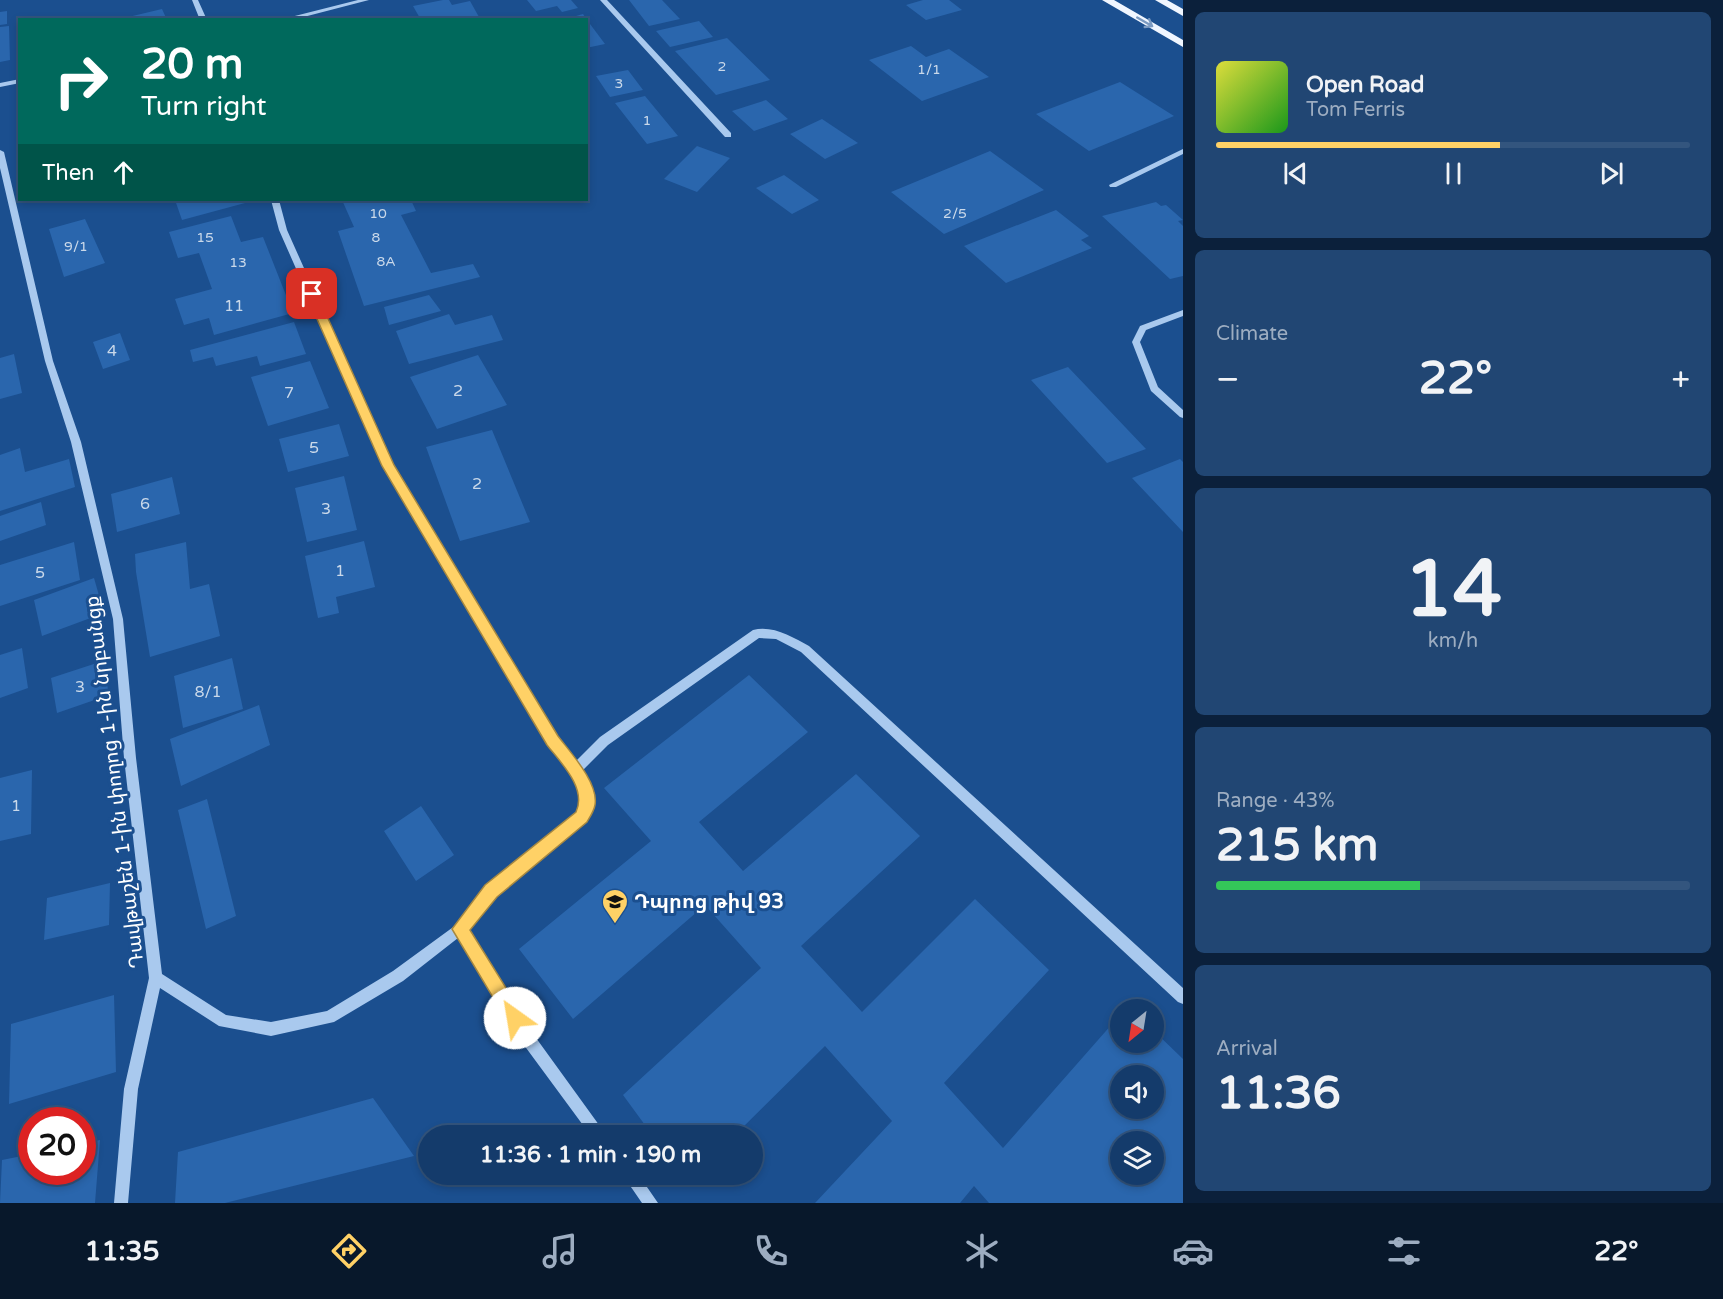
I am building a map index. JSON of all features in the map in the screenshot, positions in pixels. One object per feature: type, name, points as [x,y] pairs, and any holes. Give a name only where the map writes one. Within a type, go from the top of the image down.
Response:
[{"type":"main road","points":[[1107,0],[1183,44]]},
{"type":"main road","points":[[1160,0],[1183,13]]},
{"type":"street","points":[[195,0],[203,18]]},
{"type":"street","points":[[290,18],[366,0]]},
{"type":"street","points":[[603,0],[728,135]]},
{"type":"street","points":[[0,85],[18,81]]},
{"type":"street","points":[[1113,185],[1183,151]]},
{"type":"street","name":"Դավթաշեն 1-ին փողոց 1-ին նրբանցք","points":[[0,152],[50,361],[76,442],[118,619],[130,758],[156,978],[131,1089],[121,1203]]},
{"type":"street","points":[[156,978],[224,1021],[271,1029],[329,1017],[398,976],[460,929],[491,891],[582,817],[588,805],[586,791],[575,770],[552,741],[388,466],[283,230],[275,201]]},
{"type":"street","points":[[1183,312],[1143,328],[1136,342],[1154,389],[1183,415]]},
{"type":"street","points":[[575,770],[604,741],[757,633],[777,634],[805,649],[1183,997]]},
{"type":"street","points":[[460,929],[526,1036],[592,1125]]},
{"type":"street","points":[[637,1185],[651,1203]]},
{"type":"building","points":[[443,0],[449,0],[452,5],[470,1],[479,17],[420,18],[413,6]]},
{"type":"building","points":[[527,0],[571,0],[578,8],[562,12],[557,6],[536,11]]},
{"type":"building","points":[[629,0],[662,0],[680,19],[649,26]]},
{"type":"building","points":[[923,0],[949,0],[962,10],[926,20],[906,5]]},
{"type":"building","points":[[162,9],[166,18],[124,18]]},
{"type":"building","points":[[7,11],[7,24],[0,25],[0,12]]},
{"type":"building","points":[[583,14],[586,18],[569,18]]},
{"type":"building","points":[[588,21],[605,44],[588,48]]},
{"type":"building","points":[[699,21],[713,37],[670,47],[656,31]]},
{"type":"building","points":[[9,26],[10,60],[0,62],[0,27]]},
{"type":"building","points":[[727,38],[770,80],[716,95],[675,51]]},
{"type":"building","points":[[911,46],[926,57],[949,49],[989,77],[922,101],[869,60]]},
{"type":"building","points":[[628,70],[643,90],[610,97],[596,76]]},
{"type":"building","points":[[1120,82],[1174,116],[1089,151],[1036,114]]},
{"type":"building","points":[[645,96],[678,136],[647,144],[615,103]]},
{"type":"building","points":[[766,100],[788,119],[754,131],[732,111]]},
{"type":"building","points":[[822,119],[858,143],[825,159],[790,134]]},
{"type":"building","points":[[697,146],[730,158],[697,192],[664,179]]},
{"type":"building","points":[[990,151],[1044,190],[944,234],[891,192]]},
{"type":"building","points":[[784,175],[819,200],[792,214],[756,188]]},
{"type":"building","points":[[175,201],[244,201],[245,203],[182,220]]},
{"type":"building","points":[[342,201],[411,201],[416,211],[401,215],[431,273],[473,264],[480,277],[364,306],[338,231],[354,227]]},
{"type":"building","points":[[1156,202],[1161,206],[1166,205],[1183,220],[1178,221],[1183,226],[1183,276],[1170,279],[1102,216]]},
{"type":"building","points":[[1056,210],[1089,236],[1081,240],[1092,248],[1006,283],[964,246]]},
{"type":"building","points":[[231,216],[241,242],[263,237],[293,313],[214,335],[209,318],[184,325],[175,299],[212,289],[199,253],[178,258],[169,232]]},
{"type":"building","points":[[85,219],[105,263],[64,277],[49,229]]},
{"type":"building","points":[[429,295],[441,311],[389,325],[384,307]]},
{"type":"building","points":[[449,314],[455,325],[492,315],[503,340],[409,364],[396,331]]},
{"type":"building","points":[[294,322],[306,354],[260,366],[257,356],[216,366],[213,357],[193,362],[190,350]]},
{"type":"building","points":[[120,333],[130,360],[103,369],[93,342]]},
{"type":"building","points":[[14,354],[22,393],[0,399],[0,358]]},
{"type":"building","points":[[478,355],[507,405],[437,429],[410,377]]},
{"type":"building","points":[[310,361],[329,408],[268,426],[251,377]]},
{"type":"building","points":[[1068,367],[1146,449],[1107,463],[1031,380]]},
{"type":"building","points":[[339,424],[349,456],[288,472],[279,439]]},
{"type":"building","points":[[492,430],[530,522],[460,541],[426,447]]},
{"type":"building","points":[[20,448],[25,472],[69,459],[75,487],[0,511],[0,455]]},
{"type":"building","points":[[1180,459],[1183,462],[1183,532],[1132,478]]},
{"type":"building","points":[[344,476],[357,530],[307,542],[295,488]]},
{"type":"building","points":[[172,477],[180,514],[117,532],[111,494]]},
{"type":"building","points":[[41,502],[46,525],[0,541],[0,516]]},
{"type":"building","points":[[364,541],[375,587],[336,597],[339,613],[318,618],[305,556]]},
{"type":"building","points":[[74,542],[80,580],[0,606],[0,565]]},
{"type":"building","points":[[186,542],[190,589],[209,584],[220,636],[150,657],[135,554]]},
{"type":"building","points":[[94,578],[104,613],[42,636],[34,600]]},
{"type":"building","points":[[22,648],[28,688],[0,698],[0,655]]},
{"type":"building","points":[[232,658],[243,709],[183,728],[174,676]]},
{"type":"building","points":[[103,661],[109,695],[57,713],[51,678]]},
{"type":"building","name":"Դպրոց թիվ 93","points":[[749,675],[808,732],[699,822],[743,871],[856,774],[920,836],[801,946],[862,1012],[975,899],[1049,970],[944,1083],[1003,1148],[1110,1026],[1110,1053],[1164,1053],[1164,1041],[1183,1059],[1183,1203],[989,1203],[974,1186],[960,1203],[815,1203],[892,1121],[825,1046],[745,1125],[645,1125],[623,1095],[761,968],[705,905],[573,1019],[519,949],[651,841],[604,788]]},
{"type":"building","points":[[259,705],[270,745],[181,786],[170,739]]},
{"type":"building","points":[[32,770],[31,834],[0,841],[0,778]]},
{"type":"building","points":[[207,799],[236,916],[206,929],[178,810]]},
{"type":"building","points":[[421,806],[454,855],[416,881],[384,831]]},
{"type":"building","points":[[110,883],[109,925],[44,940],[47,898]]},
{"type":"building","points":[[114,995],[116,1072],[9,1104],[11,1024]]},
{"type":"building","points":[[373,1098],[414,1156],[225,1203],[175,1203],[178,1152]]},
{"type":"building","points":[[100,1140],[95,1203],[0,1203],[2,1160],[18,1157],[18,1185],[96,1185],[96,1141]]},
{"type":"place","name":"Դպրոց թիվ 93","points":[[615,925]]},
{"type":"route","points":[[312,294],[388,466],[552,741],[575,770],[586,791],[588,805],[582,817],[491,891],[460,929],[515,1018]]}]
